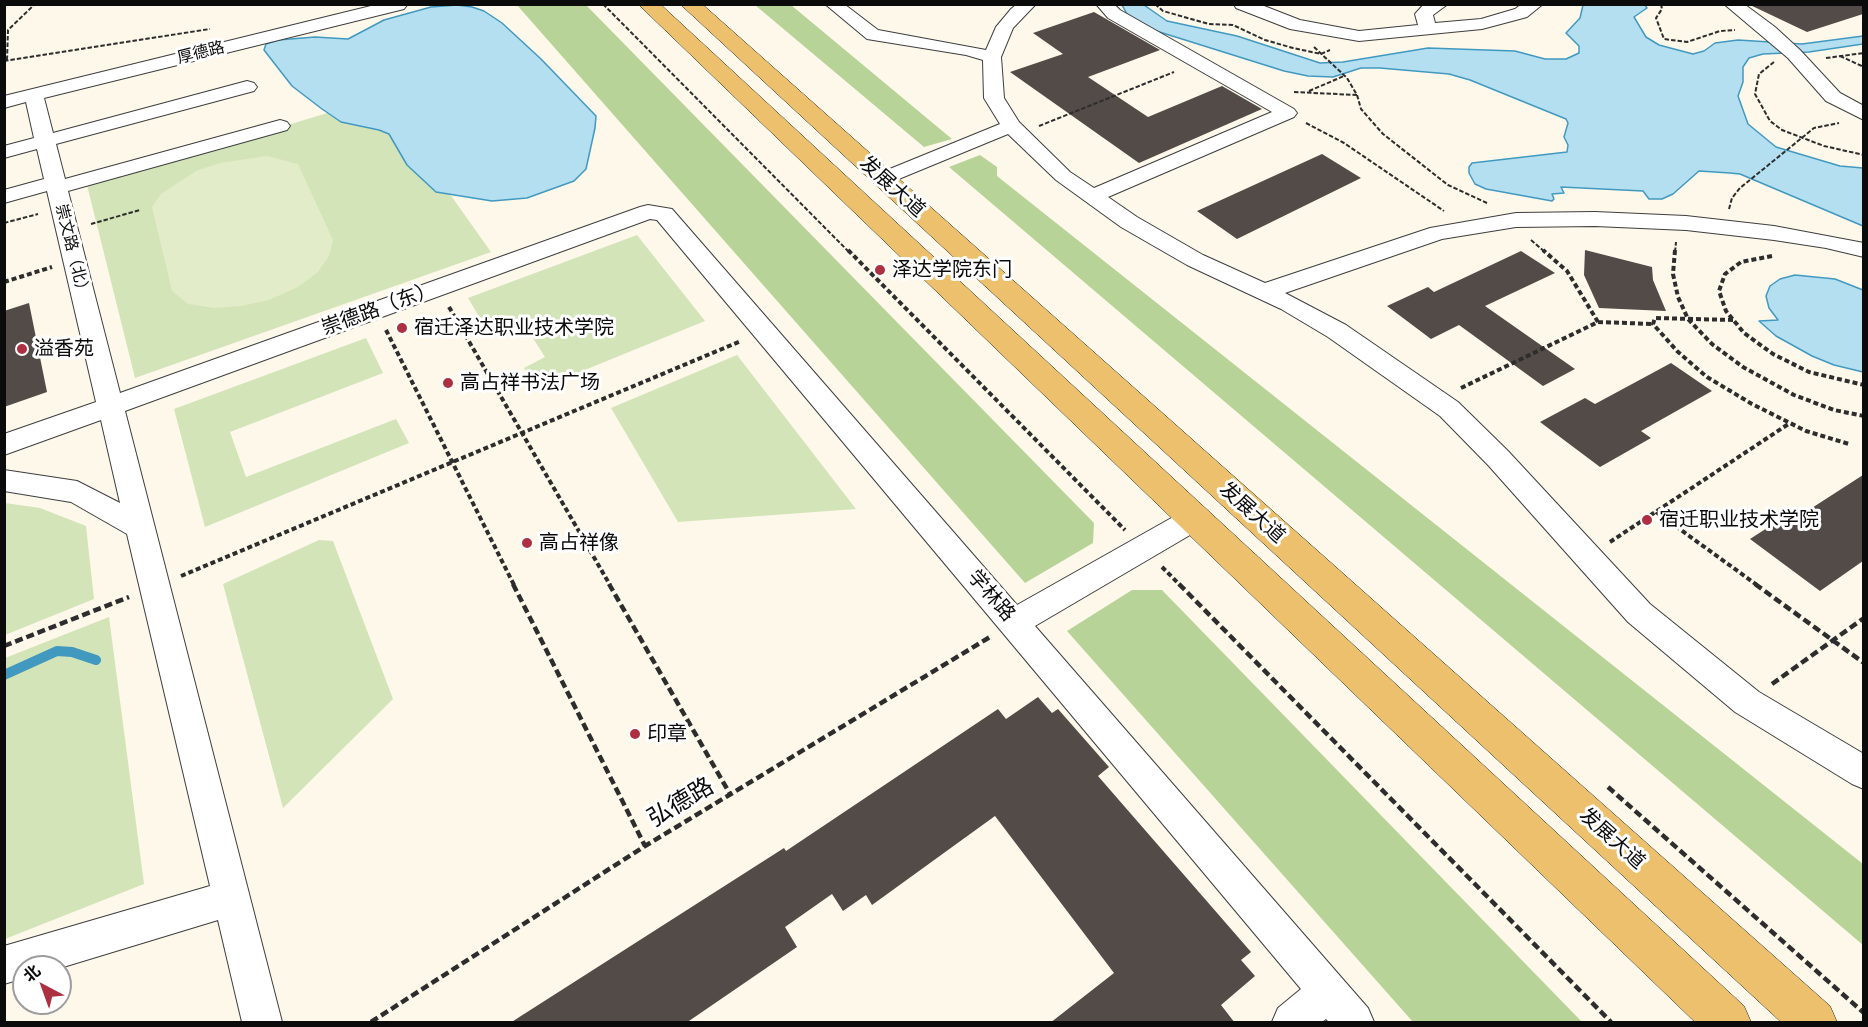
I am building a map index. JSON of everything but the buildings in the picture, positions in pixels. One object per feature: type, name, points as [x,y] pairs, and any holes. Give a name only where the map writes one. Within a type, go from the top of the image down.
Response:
[{"type":"main road","name":"发展大道","points":[[648,4],[1192,520],[1728,1023]]},
{"type":"main road","name":"发展大道","points":[[690,4],[1814,1023]]},
{"type":"lane","points":[[833,4],[873,35],[968,50],[992,57]]},
{"type":"lane","points":[[1028,4],[1005,27],[992,57],[994,98],[1015,130],[1063,176],[1129,222],[1195,260],[1337,331],[1449,409],[1639,613],[1747,702],[1863,773]]},
{"type":"lane","points":[[1104,4],[1114,14],[1287,113]]},
{"type":"lane","points":[[1242,4],[1296,25],[1359,36],[1482,24],[1521,13],[1535,4]]},
{"type":"lane","points":[[1428,30],[1424,14],[1431,7],[1440,4]]},
{"type":"lane","name":"厚德路","points":[[4,102],[398,5]]},
{"type":"lane","points":[[1735,5],[1795,55],[1833,97],[1863,114]]},
{"type":"lane","points":[[4,152],[247,87]]},
{"type":"lane","name":"崇文路（北）","points":[[34,95],[262,1023]]},
{"type":"lane","points":[[1092,196],[1287,113]]},
{"type":"lane","points":[[4,196],[58,192],[280,126]]},
{"type":"lane","points":[[882,179],[1015,130]]},
{"type":"lane","name":"崇德路（东）","points":[[4,446],[648,212]]},
{"type":"lane","name":"学林路","points":[[648,212],[664,214],[1354,1023]]},
{"type":"lane","points":[[1263,292],[1438,233],[1516,221],[1595,219],[1678,223],[1812,238],[1863,250]]},
{"type":"lane","points":[[4,480],[77,492],[140,527]]},
{"type":"lane","points":[[1014,622],[1192,520]]},
{"type":"lane","points":[[4,965],[231,898]]},
{"type":"lane","points":[[1292,1023],[1328,992]]},
{"type":"path","points":[[35,4],[8,30],[6,61],[220,28]]},
{"type":"path","points":[[603,4],[1611,1023]]},
{"type":"path","points":[[1155,4],[1173,14],[1209,24],[1233,25],[1265,40],[1322,54]]},
{"type":"path","points":[[1661,4],[1662,9],[1656,18],[1664,39],[1687,42],[1720,31],[1771,33]]},
{"type":"path","points":[[1863,52],[1821,58],[1795,55],[1772,63],[1758,74],[1755,94],[1770,121],[1782,130],[1824,146],[1863,155]]},
{"type":"path","points":[[1838,56],[1863,68]]},
{"type":"path","points":[[1325,58],[1344,76],[1357,95],[1361,109],[1383,134],[1448,185],[1516,221],[1567,271],[1598,322]]},
{"type":"path","points":[[1015,130],[1198,62]]},
{"type":"path","points":[[1308,93],[1344,76]]},
{"type":"path","points":[[1246,89],[1357,95]]},
{"type":"path","points":[[1287,113],[1344,143],[1469,228]]},
{"type":"path","points":[[1726,228],[1732,198],[1747,182],[1814,128],[1843,122]]},
{"type":"path","points":[[4,224],[58,192]]},
{"type":"path","points":[[67,231],[140,210]]},
{"type":"path","points":[[1678,223],[1673,274],[1678,297],[1688,319],[1712,344],[1743,367],[1794,394],[1834,410],[1863,416]]},
{"type":"path","points":[[1780,256],[1766,256],[1741,262],[1725,274],[1719,291],[1726,311],[1744,333],[1773,354],[1809,372],[1863,385]]},
{"type":"path","points":[[4,282],[75,260]]},
{"type":"path","points":[[438,288],[730,794]]},
{"type":"path","points":[[376,310],[645,846]]},
{"type":"path","points":[[1653,324],[1655,318],[1734,320]]},
{"type":"path","points":[[1436,400],[1598,322],[1653,324],[1677,351],[1707,377],[1752,404],[1806,431],[1849,444]]},
{"type":"path","points":[[4,646],[155,586],[764,331]]},
{"type":"path","points":[[1587,557],[1790,423]]},
{"type":"path","points":[[1656,512],[1863,663]]},
{"type":"path","points":[[1747,702],[1863,618]]},
{"type":"path","name":"弘德路","points":[[371,1023],[645,846],[1014,622]]},
{"type":"green space","points":[[517,5],[586,5],[1094,523],[1093,543],[1025,583]]},
{"type":"green space","points":[[755,5],[791,5],[952,139],[924,147]]},
{"type":"green space","points":[[381,97],[491,252],[135,378],[87,185]]},
{"type":"green space","points":[[980,155],[997,167],[997,176],[1863,864],[1863,945],[949,167]]},
{"type":"green space","points":[[267,156],[298,164],[333,240],[329,256],[318,272],[298,287],[269,300],[241,306],[214,308],[188,304],[172,291],[152,207],[161,194],[196,171],[220,163]]},
{"type":"green space","points":[[637,235],[705,321],[538,389],[524,368],[545,357],[522,321],[489,333],[468,298]]},
{"type":"green space","points":[[366,338],[383,373],[230,432],[246,477],[396,419],[409,443],[205,527],[174,409]]},
{"type":"green space","points":[[737,355],[856,509],[678,522],[611,408]]},
{"type":"green space","points":[[5,503],[40,508],[86,526],[94,599],[5,635]]},
{"type":"green space","points":[[319,540],[333,541],[393,699],[283,808],[223,584]]},
{"type":"green space","points":[[1132,590],[1162,590],[1582,1022],[1413,1022],[1067,631]]},
{"type":"green space","points":[[109,617],[144,884],[5,939],[5,658]]},
{"type":"water","points":[[457,5],[484,11],[502,23],[541,59],[596,116],[586,169],[574,181],[527,198],[492,201],[436,192],[407,165],[389,134],[341,122],[292,86],[264,50],[266,44],[278,40],[315,37],[348,39],[384,20],[431,7]]},
{"type":"water","points":[[1122,5],[1144,5],[1167,21],[1237,36],[1320,63],[1343,62],[1428,48],[1515,51],[1545,59],[1566,59],[1579,53],[1579,46],[1566,33],[1580,18],[1583,5],[1645,5],[1647,8],[1634,17],[1646,37],[1659,45],[1693,54],[1704,51],[1715,43],[1738,40],[1802,44],[1863,36],[1863,44],[1809,52],[1763,54],[1749,58],[1743,67],[1743,82],[1738,96],[1748,124],[1776,147],[1840,166],[1863,168],[1863,226],[1740,174],[1730,173],[1699,171],[1673,194],[1662,199],[1649,199],[1643,191],[1561,187],[1564,193],[1552,194],[1554,199],[1552,201],[1486,189],[1475,184],[1469,173],[1472,163],[1567,152],[1568,145],[1564,137],[1568,123],[1566,119],[1470,80],[1449,74],[1361,68],[1333,77],[1308,76],[1284,71],[1150,29],[1127,14]]},
{"type":"water","points":[[1795,275],[1835,279],[1863,290],[1863,372],[1834,365],[1812,356],[1776,336],[1759,321],[1778,320],[1769,308],[1766,296],[1770,286],[1780,279]]},
{"type":"waterway","points":[[4,675],[57,651],[72,652],[96,660]]},
{"type":"place","name":"泽达学院东门","points":[[880,270]]},
{"type":"place","name":"宿迁泽达职业技术学院","points":[[402,328]]},
{"type":"place","name":"溢香苑","points":[[22,349]]},
{"type":"place","name":"高占祥书法广场","points":[[448,383]]},
{"type":"place","name":"宿迁职业技术学院","points":[[1647,520]]},
{"type":"place","name":"高占祥像","points":[[527,543]]},
{"type":"place","name":"印章","points":[[635,734]]}]
